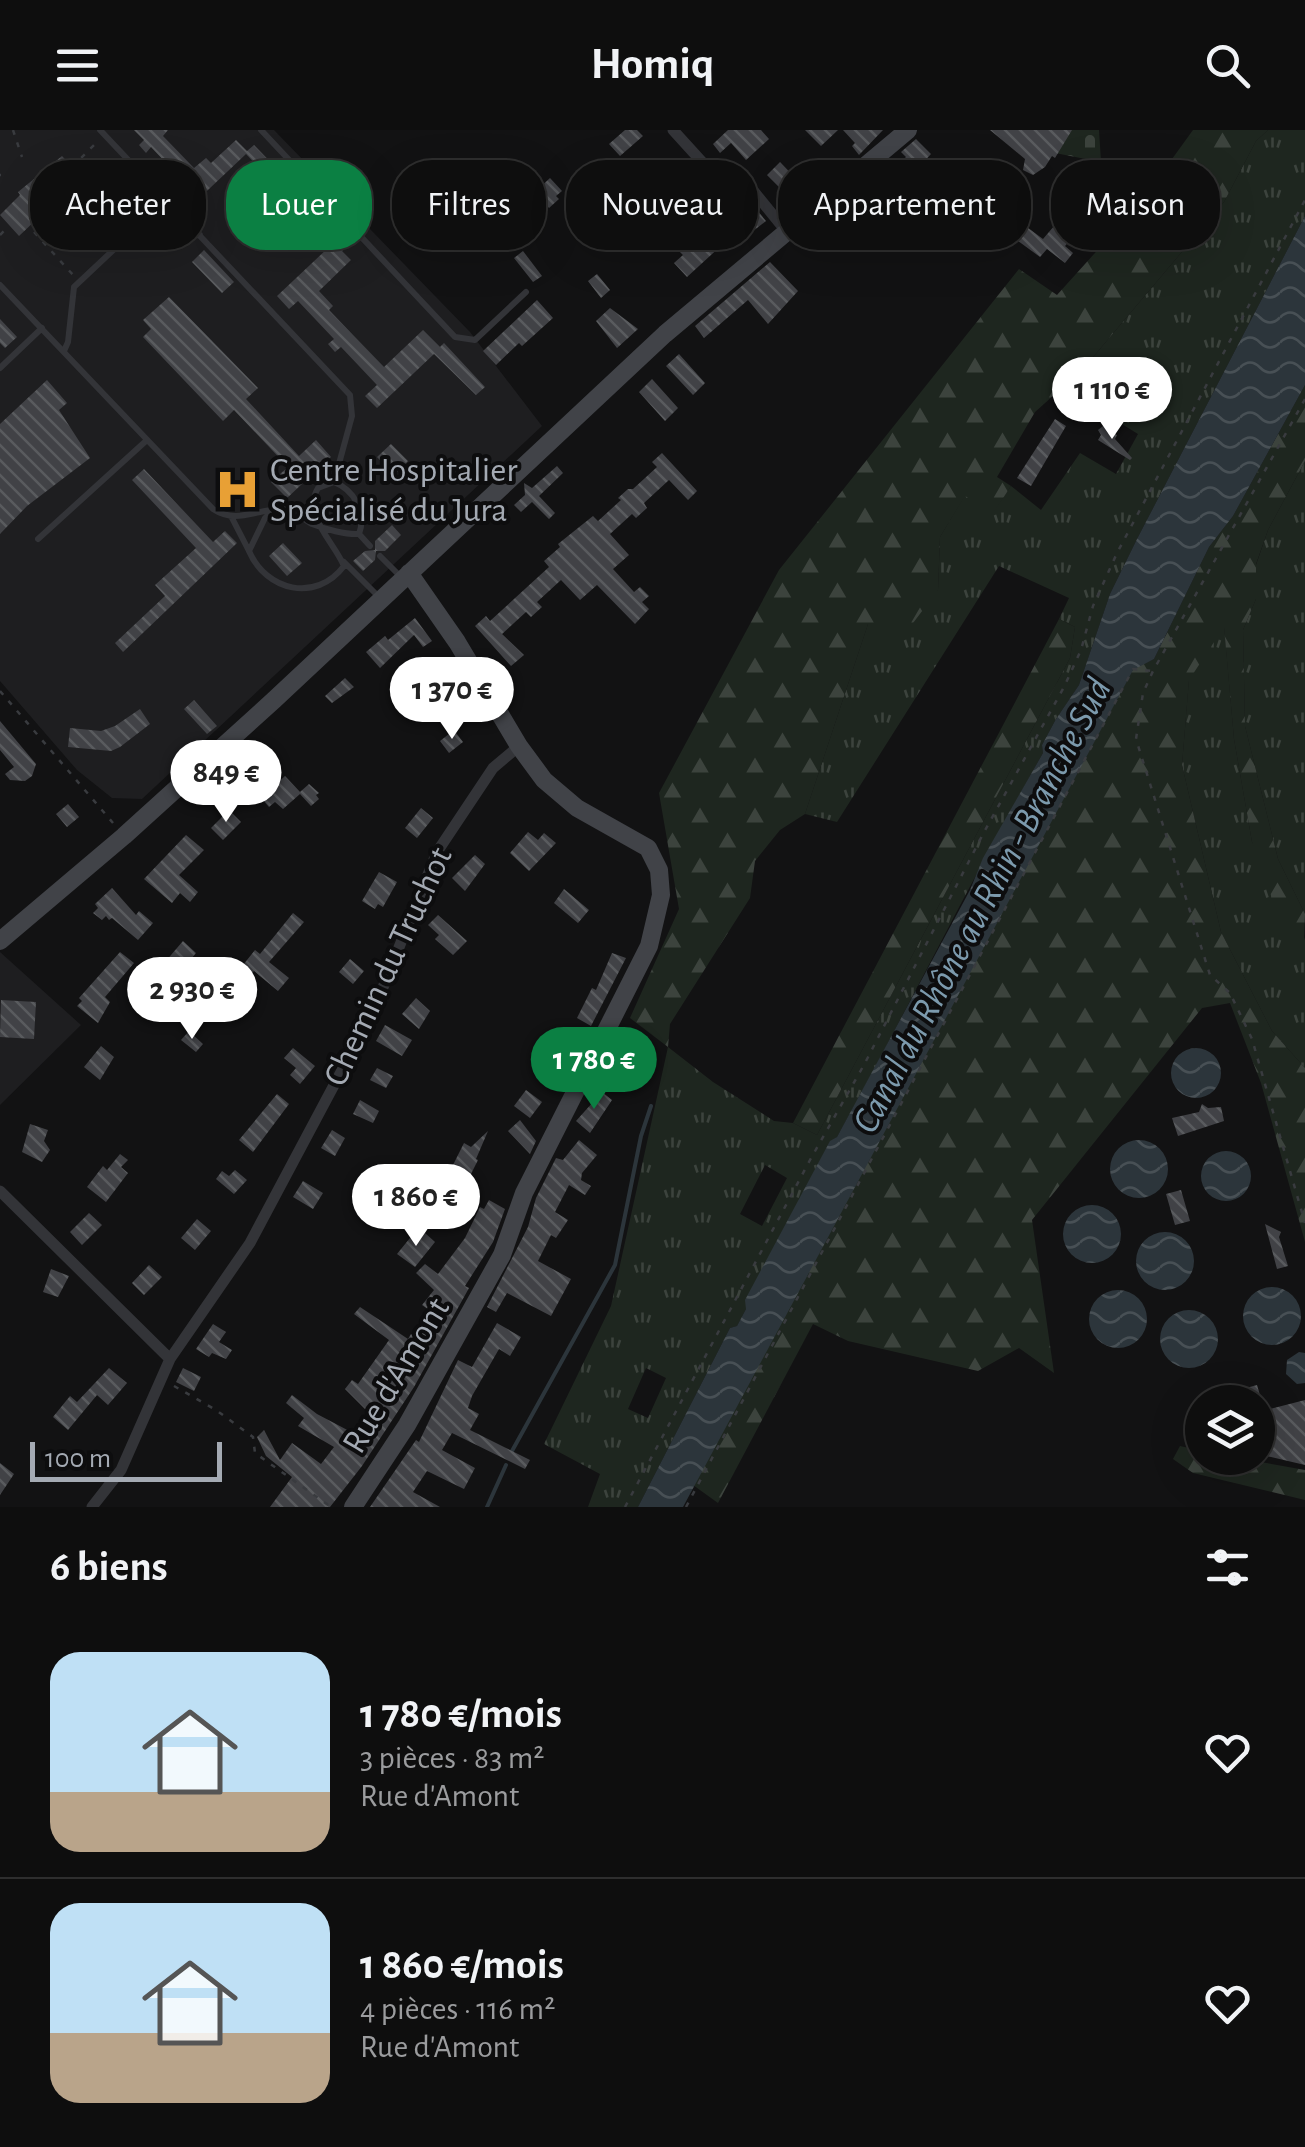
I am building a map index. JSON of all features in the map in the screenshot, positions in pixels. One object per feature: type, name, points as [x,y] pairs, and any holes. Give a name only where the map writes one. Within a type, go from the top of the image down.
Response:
[{"type":"main road","points":[[871,160],[908,130]]},
{"type":"main road","points":[[0,941],[124,836],[664,334],[778,237]]},
{"type":"main road","name":"Rue d'Amont","points":[[354,1507],[424,1396],[502,1255],[524,1193],[656,928],[661,881],[652,853],[557,793],[519,746],[458,642],[406,576]]},
{"type":"street","points":[[673,130],[713,174],[747,183],[778,220]]},
{"type":"street","name":"Chemin du Truchot","points":[[92,1507],[121,1470],[170,1359],[250,1243],[374,1010],[437,852],[494,768],[519,746]]},
{"type":"street","points":[[0,1190],[170,1359]]},
{"type":"lane","points":[[261,130],[455,337],[475,340],[526,292]]},
{"type":"lane","points":[[102,132],[129,160]]},
{"type":"lane","points":[[206,240],[350,395],[352,416],[334,482]]},
{"type":"lane","points":[[64,351],[71,298],[78,281],[113,250]]},
{"type":"lane","points":[[0,285],[213,510],[232,517],[275,510],[297,513],[310,523],[338,533],[359,534],[370,546]]},
{"type":"lane","points":[[0,368],[42,328]]},
{"type":"lane","points":[[38,539],[147,440]]},
{"type":"lane","points":[[359,534],[362,517],[355,498],[344,486],[325,484],[314,494],[313,507],[322,535],[343,562],[382,599]]},
{"type":"lane","points":[[249,552],[265,518],[275,510]]},
{"type":"lane","points":[[232,517],[263,576],[288,587],[324,583],[342,570],[343,562]]},
{"type":"lane","points":[[380,556],[406,576]]},
{"type":"path","points":[[13,130],[22,157]]},
{"type":"path","points":[[78,160],[102,132]]},
{"type":"path","points":[[625,1507],[1064,687],[1116,553],[1305,200]]},
{"type":"path","points":[[0,235],[5,230]]},
{"type":"path","points":[[50,250],[78,281]]},
{"type":"path","points":[[1305,399],[1153,671],[1143,693],[1136,739],[1210,974],[1230,994],[1252,1039],[1305,1224]]},
{"type":"path","points":[[686,1507],[1133,669],[1153,671]]},
{"type":"path","points":[[0,691],[124,836]]},
{"type":"path","points":[[169,1383],[253,1437],[256,1453],[332,1507],[338,1507]]},
{"type":"shaded area","name":"Centre Hospitalier Spécialisé du Jura","points":[[0,130],[274,130],[303,160],[226,160],[226,250],[372,250],[372,231],[470,332],[542,426],[142,799],[112,798],[77,770],[0,681]]},
{"type":"shaded area","points":[[0,952],[81,1025],[0,1105]]},
{"type":"green space","points":[[1048,130],[1099,130],[1101,160],[1055,153]]},
{"type":"green space","points":[[1193,130],[1268,130],[1256,141],[1220,207],[1220,160],[1171,160]]},
{"type":"green space","points":[[1268,130],[1305,130],[1305,216],[1110,594],[1079,685],[1042,745],[1043,753],[837,1137],[830,1142],[746,1300],[737,1326],[730,1328],[638,1507],[588,1507],[600,1474],[544,1444],[611,1306],[668,1047],[774,1121],[793,1123],[817,1135],[1070,658],[1075,627],[1059,619],[1069,598],[999,566],[837,822],[805,814],[868,624],[938,590],[940,537],[965,495],[994,511],[1011,486],[1041,510],[1080,453],[1116,474],[1138,434],[1062,387],[1083,369],[1183,250],[1220,250],[1220,207],[1256,141]],"holes":[[[765,1165],[787,1178],[762,1226],[740,1214]],[[646,1368],[666,1378],[648,1418],[628,1409]]]},
{"type":"green space","points":[[1098,250],[1183,250],[1083,369],[1035,412],[997,477],[1011,486],[994,512],[965,496],[940,537],[938,590],[910,627],[868,624],[805,814],[780,830],[755,861],[750,898],[670,1024],[668,1047],[630,1018],[679,909],[659,793],[779,570],[1019,269],[1057,295]]},
{"type":"green space","points":[[1305,385],[1305,461],[1268,530],[1256,564],[1256,599],[1243,630],[1245,726],[1278,859],[1305,914],[1304,941],[1279,918],[1252,842],[1234,739],[1224,627],[1189,680],[1182,765],[1221,932],[1272,1031],[1305,1068],[1305,1242],[1261,1083],[1230,1003],[1202,1008],[1032,1220],[1054,1373],[1019,1348],[978,1371],[848,1341],[813,1324],[718,1503],[693,1485],[1133,669],[1154,659],[1209,547],[1233,516]]},
{"type":"green space","points":[[1305,461],[1305,914],[1278,859],[1245,726],[1243,630],[1256,599],[1256,565],[1268,530]]},
{"type":"green space","points":[[1059,619],[1075,627],[1070,658],[817,1135],[793,1123]]},
{"type":"green space","points":[[1224,625],[1234,739],[1252,842],[1304,940],[1305,937],[1305,1068],[1272,1031],[1221,932],[1182,765],[1189,679]]},
{"type":"green space","points":[[1180,1446],[1185,1447],[1185,1467],[1173,1459]]},
{"type":"green space","points":[[1275,1465],[1305,1470],[1305,1500],[1201,1475],[1275,1475]]},
{"type":"water","name":"Canal du Rhône au Rhin - Branche Sud","points":[[1305,216],[1305,385],[1233,516],[1209,547],[1154,659],[1133,670],[683,1507],[638,1507],[730,1328],[737,1326],[746,1309],[745,1300],[830,1141],[837,1137],[970,890],[983,858],[1043,753],[1042,745],[1079,685],[1110,594]]},
{"type":"water","points":[[1196,1048],[1214,1055],[1221,1073],[1214,1091],[1196,1098],[1178,1091],[1171,1073],[1178,1055]]},
{"type":"water","points":[[1139,1140],[1159,1149],[1168,1169],[1159,1189],[1139,1198],[1119,1189],[1110,1169],[1119,1149]]},
{"type":"water","points":[[1226,1151],[1244,1158],[1251,1176],[1244,1194],[1226,1201],[1208,1194],[1201,1176],[1208,1158]]},
{"type":"water","points":[[1092,1205],[1113,1213],[1121,1234],[1113,1255],[1092,1263],[1071,1255],[1063,1234],[1071,1213]]},
{"type":"water","points":[[1165,1232],[1186,1240],[1194,1261],[1186,1282],[1165,1290],[1144,1282],[1136,1261],[1144,1240]]},
{"type":"water","points":[[1272,1287],[1293,1295],[1301,1316],[1293,1337],[1272,1345],[1251,1337],[1243,1316],[1251,1295]]},
{"type":"water","points":[[1118,1290],[1139,1298],[1147,1319],[1139,1340],[1118,1348],[1097,1340],[1089,1319],[1097,1298]]},
{"type":"water","points":[[1189,1310],[1210,1318],[1218,1339],[1210,1360],[1189,1368],[1168,1360],[1160,1339],[1168,1318]]},
{"type":"water","points":[[1299,1352],[1305,1353],[1305,1383],[1297,1384],[1286,1374],[1287,1360]]},
{"type":"building","points":[[134,130],[168,130],[163,136],[186,160],[163,160],[151,147],[146,153],[139,145],[144,140]]},
{"type":"building","points":[[625,130],[637,130],[643,136],[620,156],[609,144]]},
{"type":"building","points":[[728,130],[761,130],[769,139],[746,160],[731,143],[720,153],[713,144]]},
{"type":"building","points":[[805,130],[838,130],[821,146]]},
{"type":"building","points":[[843,130],[883,130],[859,155],[852,146],[855,143]]},
{"type":"building","points":[[990,130],[1072,130],[1055,158],[1052,156],[1033,175],[1031,160]]},
{"type":"building","points":[[916,139],[931,154],[925,160],[903,160],[906,157],[901,152]]},
{"type":"building","points":[[236,140],[247,151],[254,145],[269,160],[252,160],[246,154],[240,160],[226,160],[226,173],[206,192],[204,160],[206,158],[211,163]]},
{"type":"building","points":[[778,164],[778,186],[767,175]]},
{"type":"building","points":[[550,178],[562,191],[549,208],[546,205],[546,182]]},
{"type":"building","points":[[30,182],[30,226],[19,236],[0,215],[20,195],[18,192]]},
{"type":"building","points":[[758,211],[766,221],[758,227]]},
{"type":"building","points":[[1031,230],[1043,239],[1051,230],[1051,250],[1073,253],[1065,263],[1047,249],[1040,257],[1030,250]]},
{"type":"building","points":[[204,250],[234,282],[222,293],[192,262]]},
{"type":"building","points":[[326,250],[343,250],[351,260],[319,291],[333,306],[329,310],[384,367],[423,330],[440,347],[444,343],[485,387],[476,395],[434,354],[377,408],[365,396],[377,385],[341,347],[335,352],[328,344],[334,339],[298,301],[289,309],[277,296]]},
{"type":"building","points":[[678,250],[716,250],[687,277],[674,263],[683,255]]},
{"type":"building","points":[[523,251],[542,276],[533,282],[514,258]]},
{"type":"building","points":[[770,262],[798,291],[768,324],[748,300],[704,338],[695,326]]},
{"type":"building","points":[[597,274],[610,290],[601,298],[588,281]]},
{"type":"building","points":[[169,297],[258,388],[246,399],[299,456],[316,440],[331,457],[287,498],[271,482],[288,467],[234,410],[223,421],[143,337],[151,329],[143,320]]},
{"type":"building","points":[[537,300],[553,318],[496,365],[483,351]]},
{"type":"building","points":[[610,308],[638,329],[617,348],[596,321]]},
{"type":"building","points":[[0,319],[17,337],[5,348],[0,343]]},
{"type":"building","points":[[679,354],[705,383],[693,395],[666,366]]},
{"type":"building","points":[[652,379],[678,408],[665,421],[639,392]]},
{"type":"building","points":[[47,380],[67,403],[59,410],[90,458],[27,506],[0,534],[0,424]]},
{"type":"building","points":[[1055,419],[1066,426],[1031,486],[1017,478]]},
{"type":"building","points":[[1103,426],[1117,435],[1115,439],[1130,460],[1098,440],[1098,430]]},
{"type":"building","points":[[391,444],[408,461],[394,475],[377,457]]},
{"type":"building","points":[[662,453],[697,491],[688,500],[669,480],[644,503],[647,508],[636,518],[632,514],[610,534],[629,555],[613,569],[634,592],[640,587],[649,596],[642,602],[649,609],[635,624],[597,585],[580,600],[561,580],[537,602],[542,607],[531,617],[526,612],[502,634],[524,655],[511,666],[475,626],[486,616],[490,621],[549,567],[544,561],[560,547],[558,544],[593,516],[598,521],[621,500],[618,498],[657,467],[652,462]]},
{"type":"building","points":[[557,466],[563,473],[539,496],[555,513],[549,519],[532,502],[521,512],[514,505],[525,495],[524,483],[532,488]]},
{"type":"building","points":[[144,469],[213,542],[225,531],[237,543],[123,652],[115,643],[165,596],[155,585],[196,548],[132,480]]},
{"type":"building","points":[[392,525],[401,535],[385,551],[376,551],[375,560],[363,571],[353,561],[365,551],[375,550],[375,541]]},
{"type":"building","points":[[283,543],[302,563],[287,576],[269,556]]},
{"type":"building","points":[[415,618],[432,641],[423,647],[414,635],[380,668],[366,652]]},
{"type":"building","points":[[345,678],[354,687],[332,703],[325,696]]},
{"type":"building","points":[[425,681],[435,694],[430,698],[434,702],[424,710],[420,706],[414,711],[404,698]]},
{"type":"building","points":[[194,700],[217,726],[207,734],[184,709]]},
{"type":"building","points":[[140,709],[150,724],[120,747],[111,751],[68,747],[70,728],[101,731]]},
{"type":"building","points":[[0,721],[36,764],[32,776],[25,781],[10,780],[5,774],[14,767],[0,750]]},
{"type":"building","points":[[454,730],[463,742],[449,753],[440,741]]},
{"type":"building","points":[[285,776],[300,792],[309,784],[319,793],[319,799],[311,806],[300,794],[283,809],[275,802],[269,807],[261,798]]},
{"type":"building","points":[[68,804],[79,817],[67,827],[56,814]]},
{"type":"building","points":[[421,808],[433,818],[417,838],[405,828]]},
{"type":"building","points":[[229,810],[241,822],[223,840],[211,828]]},
{"type":"building","points":[[528,832],[538,840],[544,833],[556,843],[529,871],[510,853]]},
{"type":"building","points":[[186,835],[204,850],[179,875],[198,892],[190,902],[180,893],[172,903],[144,879]]},
{"type":"building","points":[[475,855],[485,864],[465,891],[452,878]]},
{"type":"building","points":[[379,872],[397,882],[383,907],[378,904],[375,909],[362,901]]},
{"type":"building","points":[[112,888],[136,915],[139,911],[153,923],[138,940],[112,918],[106,916],[102,920],[93,913],[98,908],[95,904]]},
{"type":"building","points":[[564,889],[589,910],[578,923],[554,903]]},
{"type":"building","points":[[293,913],[304,922],[269,962],[289,978],[278,991],[254,971],[248,978],[239,970],[255,950],[260,954]]},
{"type":"building","points":[[438,915],[467,941],[453,955],[435,939],[439,935],[428,925]]},
{"type":"building","points":[[183,941],[196,953],[173,981],[159,969]]},
{"type":"building","points":[[120,952],[134,963],[105,997],[110,1002],[98,1023],[77,1006],[82,1001],[79,998]]},
{"type":"building","points":[[612,953],[626,958],[591,1026],[577,1018],[592,988],[596,990]]},
{"type":"building","points":[[350,959],[364,971],[353,984],[339,972]]},
{"type":"building","points":[[416,998],[430,1011],[419,1029],[402,1014]]},
{"type":"building","points":[[1,1000],[36,1002],[34,1039],[0,1037]]},
{"type":"building","points":[[385,1025],[412,1040],[402,1056],[376,1041]]},
{"type":"building","points":[[189,1031],[203,1044],[196,1052],[181,1040]]},
{"type":"building","points":[[616,1040],[633,1047],[624,1065],[607,1057]]},
{"type":"building","points":[[101,1046],[114,1057],[100,1080],[84,1067]]},
{"type":"building","points":[[293,1048],[315,1066],[300,1084],[290,1075],[296,1068],[284,1058]]},
{"type":"building","points":[[377,1068],[393,1076],[386,1088],[370,1080]]},
{"type":"building","points":[[526,1090],[542,1102],[530,1118],[514,1106]]},
{"type":"building","points":[[602,1092],[612,1100],[590,1133],[576,1121]]},
{"type":"building","points":[[277,1094],[289,1104],[253,1152],[239,1140]]},
{"type":"building","points":[[360,1100],[379,1111],[373,1123],[353,1114]]},
{"type":"building","points":[[1202,1104],[1208,1108],[1221,1107],[1224,1121],[1178,1136],[1172,1118],[1199,1112]]},
{"type":"building","points":[[520,1120],[536,1141],[530,1154],[508,1131]]},
{"type":"building","points":[[30,1124],[48,1130],[44,1141],[50,1150],[42,1162],[22,1152]]},
{"type":"building","points":[[332,1130],[345,1138],[335,1156],[321,1148]]},
{"type":"building","points":[[488,1131],[469,1178],[452,1167],[464,1143],[471,1147]]},
{"type":"building","points":[[579,1140],[597,1155],[582,1173],[581,1180],[591,1186],[585,1195],[569,1185],[555,1212],[568,1220],[556,1238],[551,1235],[538,1261],[571,1279],[551,1316],[507,1293],[496,1312],[487,1307],[528,1227],[536,1198],[556,1158],[563,1160]]},
{"type":"building","points":[[120,1154],[128,1160],[121,1167],[128,1173],[106,1202],[87,1187],[103,1166],[107,1170]]},
{"type":"building","points":[[235,1170],[247,1180],[234,1194],[216,1179],[222,1171],[229,1176]]},
{"type":"building","points":[[303,1181],[323,1193],[313,1209],[293,1197]]},
{"type":"building","points":[[1181,1190],[1190,1221],[1175,1225],[1166,1194]]},
{"type":"building","points":[[489,1200],[505,1209],[493,1242],[465,1286],[469,1288],[414,1387],[362,1466],[330,1507],[270,1507],[292,1477],[266,1456],[257,1437],[264,1430],[280,1460],[292,1443],[321,1464],[334,1447],[298,1426],[304,1418],[286,1403],[292,1395],[353,1433],[368,1412],[345,1389],[352,1380],[358,1384],[389,1340],[354,1314],[360,1307],[408,1339],[411,1334],[418,1338],[432,1312],[422,1305],[434,1290],[416,1273],[425,1264],[438,1274],[465,1238],[480,1207],[484,1209]]},
{"type":"building","points":[[89,1213],[102,1225],[82,1245],[70,1232]]},
{"type":"building","points":[[197,1219],[211,1231],[195,1250],[181,1238]]},
{"type":"building","points":[[1265,1224],[1281,1232],[1288,1266],[1277,1269]]},
{"type":"building","points":[[414,1233],[421,1238],[425,1233],[435,1242],[415,1267],[397,1254]]},
{"type":"building","points":[[149,1265],[162,1277],[144,1295],[132,1283]]},
{"type":"building","points":[[51,1269],[69,1276],[58,1297],[43,1292]]},
{"type":"building","points":[[497,1323],[521,1337],[510,1356],[499,1349],[472,1396],[468,1408],[479,1414],[470,1430],[530,1460],[525,1469],[452,1433],[442,1450],[475,1468],[464,1489],[427,1471],[413,1492],[440,1507],[370,1507],[416,1440],[419,1442],[458,1360],[472,1367]]},
{"type":"building","points":[[213,1324],[226,1332],[219,1342],[232,1350],[226,1359],[212,1353],[209,1357],[196,1349]]},
{"type":"building","points":[[109,1368],[127,1383],[108,1405],[97,1395],[68,1430],[53,1417],[70,1396],[77,1402]]},
{"type":"building","points":[[183,1368],[201,1377],[194,1391],[176,1382]]},
{"type":"building","points":[[1305,1400],[1305,1465],[1275,1458],[1275,1408]]},
{"type":"building","points":[[0,1463],[14,1474],[0,1495]]},
{"type":"waterway","points":[[512,1451],[615,1265],[641,1136],[651,1106]]},
{"type":"waterway","points":[[487,1507],[506,1465]]},
{"type":"place","name":"Centre Hospitalier Spécialisé du Jura","points":[[237,489]]}]
